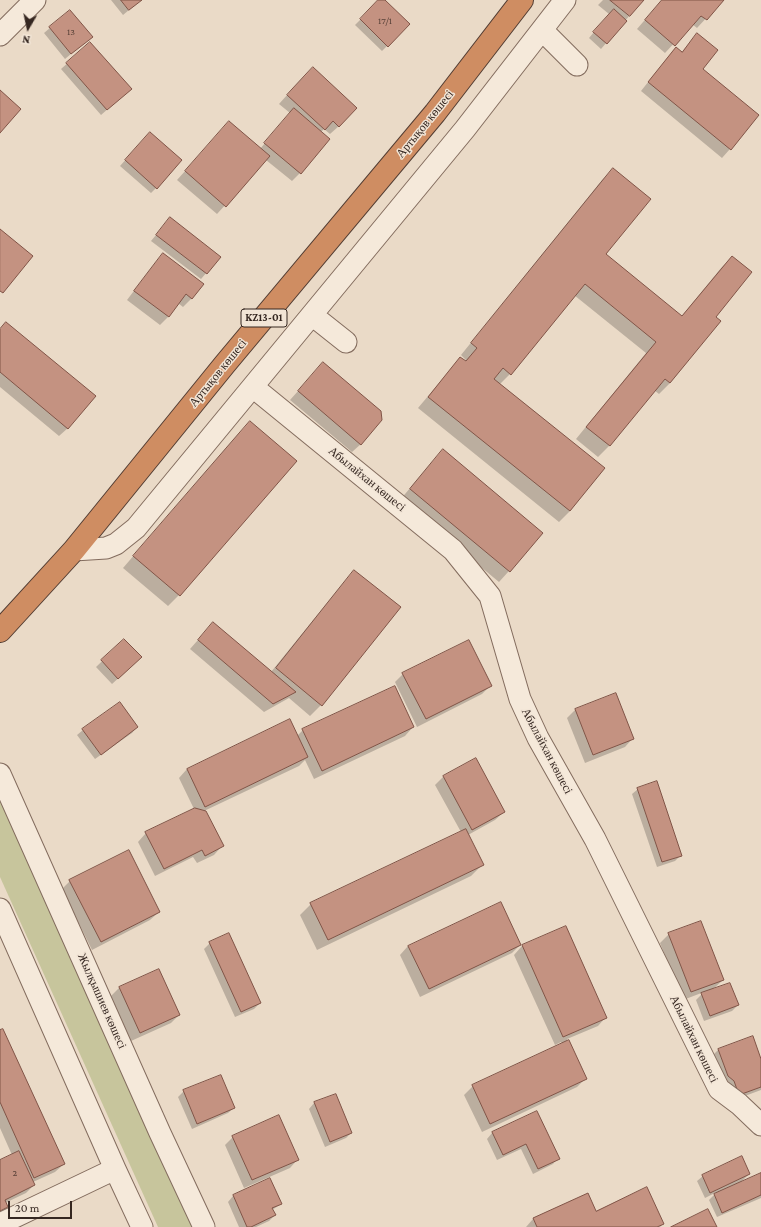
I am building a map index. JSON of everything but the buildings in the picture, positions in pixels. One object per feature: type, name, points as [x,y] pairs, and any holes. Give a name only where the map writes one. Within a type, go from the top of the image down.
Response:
[{"type":"highway","name":"Артықов көшесі","points":[[0,631],[74,550],[225,364],[435,113],[522,0]]},
{"type":"street","points":[[0,35],[35,0]]},
{"type":"street","points":[[74,550],[106,548],[116,544],[136,528],[465,129],[565,0]]},
{"type":"street","points":[[542,30],[577,65]]},
{"type":"street","points":[[312,315],[346,342]]},
{"type":"street","name":"Абылайхан көшесі","points":[[253,387],[453,550],[490,596],[520,699],[538,738],[595,839],[719,1089],[761,1125]]},
{"type":"street","name":"Жылқышиев көшесі","points":[[0,774],[204,1227]]},
{"type":"street","points":[[0,909],[142,1227]]},
{"type":"street","points":[[0,1224],[115,1169]]},
{"type":"shaded area","points":[[0,797],[196,1227],[158,1227],[0,877]]}]
